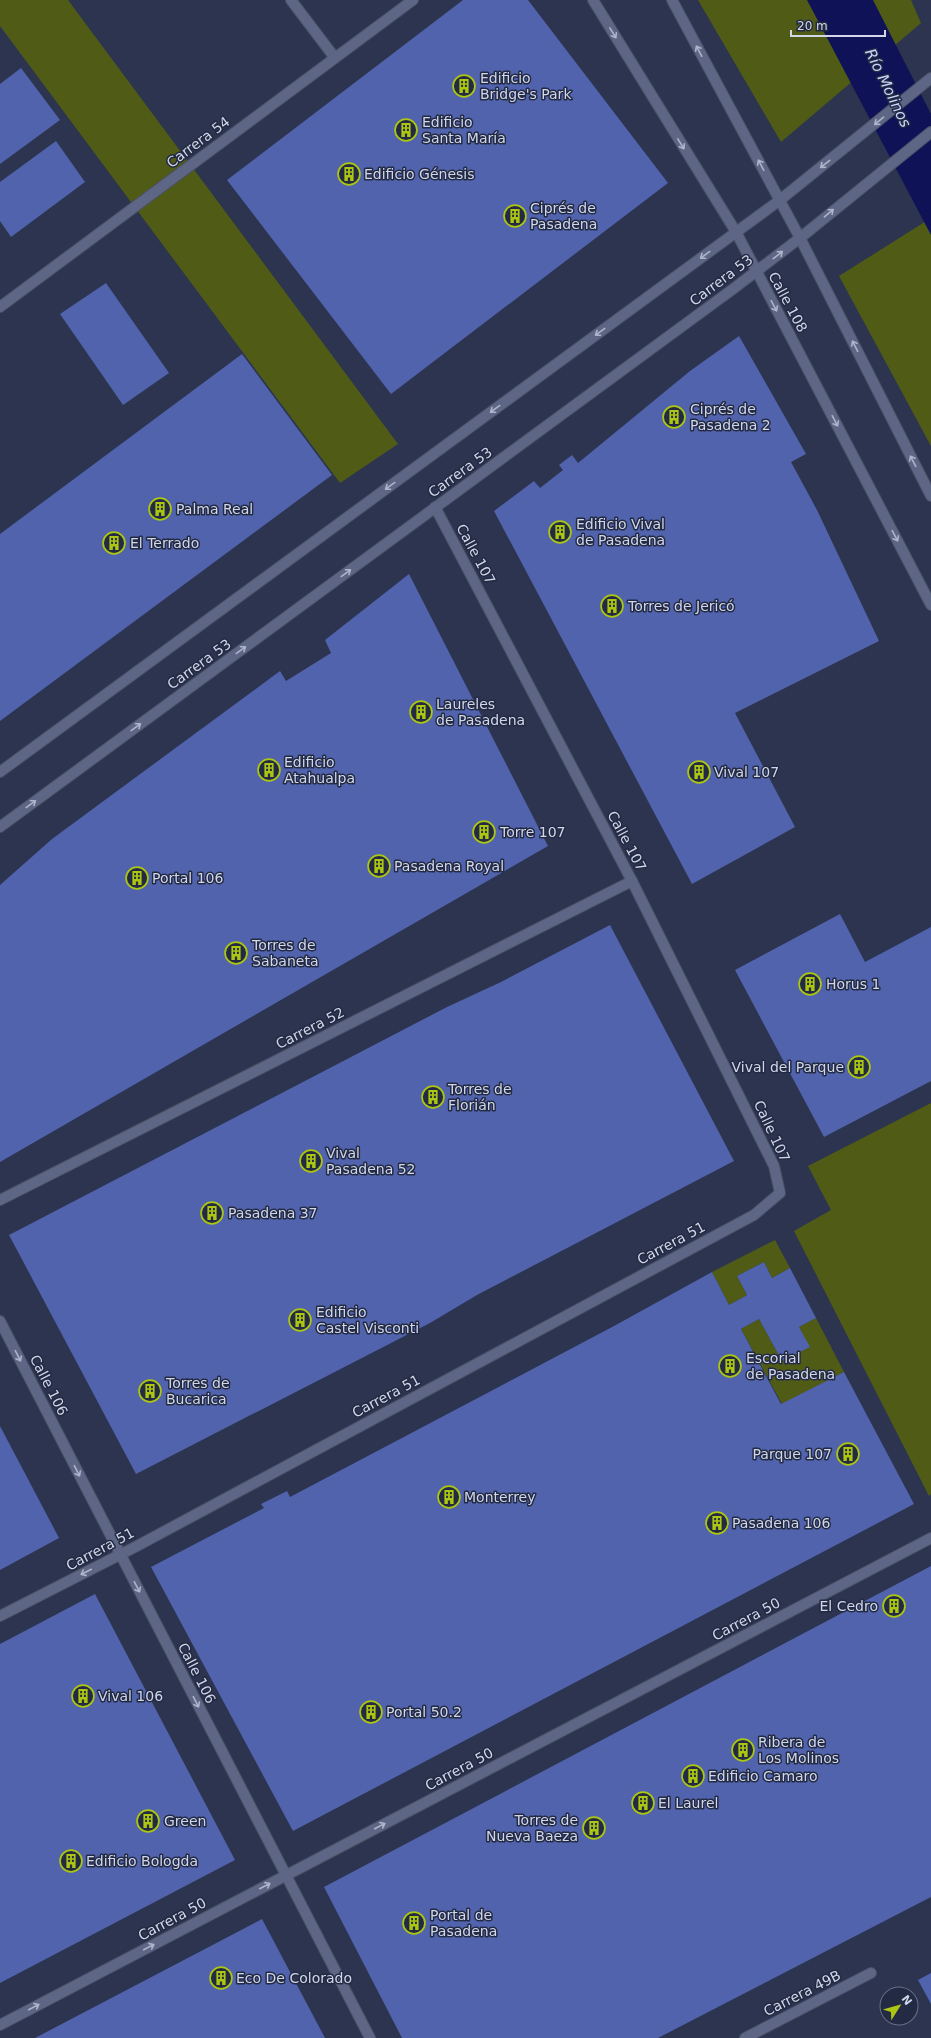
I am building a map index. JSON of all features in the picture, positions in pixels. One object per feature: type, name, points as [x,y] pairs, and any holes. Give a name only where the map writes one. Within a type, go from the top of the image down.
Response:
[{"type":"street","points":[[292,0],[335,58]]},
{"type":"street","name":"Carrera 54","points":[[0,307],[413,0]]},
{"type":"street","name":"Calle 108","points":[[593,0],[736,232],[931,605]]},
{"type":"street","points":[[672,0],[800,238],[931,496]]},
{"type":"street","name":"Carrera 53","points":[[0,772],[780,200],[931,78]]},
{"type":"street","name":"Carrera 53","points":[[0,827],[756,272],[931,132]]},
{"type":"street","name":"Calle 107","points":[[435,507],[632,881],[774,1166],[780,1193]]},
{"type":"street","name":"Carrera 52","points":[[0,1200],[632,881]]},
{"type":"street","name":"Carrera 51","points":[[0,1616],[120,1554],[754,1215],[780,1193]]},
{"type":"street","name":"Calle 106","points":[[0,1321],[370,2038]]},
{"type":"street","name":"Carrera 50","points":[[0,2026],[931,1538]]},
{"type":"street","name":"Carrera 49B","points":[[745,2038],[764,2034],[871,1973]]},
{"type":"green space","points":[[0,0],[68,0],[398,444],[340,483],[0,26]]},
{"type":"green space","points":[[698,0],[911,0],[921,23],[781,142]]},
{"type":"green space","points":[[931,218],[931,446],[839,276]]},
{"type":"green space","points":[[931,1103],[931,1494],[929,1496],[794,1231],[831,1210],[808,1166]]},
{"type":"green space","points":[[775,1240],[790,1268],[772,1278],[764,1262],[737,1276],[747,1295],[729,1305],[712,1272]]},
{"type":"green space","points":[[816,1318],[844,1372],[782,1404],[741,1329],[759,1319],[782,1361],[809,1347],[799,1327]]},
{"type":"water","name":"Río Molinos","points":[[807,0],[873,0],[931,114],[931,235]]},
{"type":"building","points":[[463,0],[528,0],[668,183],[391,394],[227,180]]},
{"type":"building","points":[[21,68],[60,120],[0,164],[0,84]]},
{"type":"building","points":[[56,141],[85,182],[11,237],[0,221],[0,182]]},
{"type":"building","points":[[106,283],[169,373],[123,405],[60,314]]},
{"type":"building","points":[[739,336],[806,454],[791,462],[817,510],[879,641],[735,713],[795,827],[692,884],[494,511],[534,481],[540,488],[563,470],[559,465],[572,455],[578,463],[690,371]]},
{"type":"building","points":[[242,354],[332,475],[0,721],[0,534]]},
{"type":"building","points":[[409,574],[548,846],[0,1162],[0,885],[52,839],[280,671],[286,681],[331,653],[325,640]]},
{"type":"building","points":[[840,914],[865,962],[931,927],[931,1081],[824,1137],[735,970]]},
{"type":"building","points":[[610,925],[734,1161],[477,1295],[430,1323],[136,1474],[9,1235],[447,1007],[501,982]]},
{"type":"building","points":[[764,1262],[772,1278],[790,1268],[816,1318],[799,1327],[810,1347],[782,1361],[759,1319],[741,1329],[781,1404],[844,1372],[914,1504],[293,1831],[151,1567],[264,1508],[261,1504],[287,1491],[290,1497],[614,1326],[712,1272],[729,1305],[747,1295],[737,1276]]},
{"type":"building","points":[[0,1426],[59,1538],[0,1570]]},
{"type":"building","points":[[931,1566],[931,1897],[658,2038],[402,2038],[324,1887]]},
{"type":"building","points":[[95,1594],[235,1860],[0,1983],[0,1644]]},
{"type":"building","name":"Eco De Colorado","points":[[262,1919],[325,2038],[35,2038]]},
{"type":"building","points":[[931,1973],[931,2004],[918,1980]]},
{"type":"place","name":"Edificio Bridge's Park","points":[[464,86]]},
{"type":"place","name":"Edificio Santa María","points":[[406,130]]},
{"type":"place","name":"Edificio Génesis","points":[[349,174]]},
{"type":"place","name":"Ciprés de Pasadena","points":[[515,216]]},
{"type":"place","name":"Ciprés de Pasadena 2","points":[[674,417]]},
{"type":"place","name":"Palma Real","points":[[160,509]]},
{"type":"place","name":"Edificio Vival de Pasadena","points":[[560,532]]},
{"type":"place","name":"El Terrado","points":[[114,543]]},
{"type":"place","name":"Torres de Jericó","points":[[612,606]]},
{"type":"place","name":"Laureles de Pasadena","points":[[421,712]]},
{"type":"place","name":"Edificio Atahualpa","points":[[269,770]]},
{"type":"place","name":"Vival 107","points":[[699,772]]},
{"type":"place","name":"Torre 107","points":[[484,832]]},
{"type":"place","name":"Pasadena Royal","points":[[379,866]]},
{"type":"place","name":"Portal 106","points":[[137,878]]},
{"type":"place","name":"Torres de Sabaneta","points":[[236,953]]},
{"type":"place","name":"Horus 1","points":[[810,984]]},
{"type":"place","name":"Vival del Parque","points":[[859,1067]]},
{"type":"place","name":"Torres de Florián","points":[[433,1097]]},
{"type":"place","name":"Vival Pasadena 52","points":[[311,1161]]},
{"type":"place","name":"Pasadena 37","points":[[212,1213]]},
{"type":"place","name":"Edificio Castel Visconti","points":[[300,1320]]},
{"type":"place","name":"Escorial de Pasadena","points":[[730,1366]]},
{"type":"place","name":"Torres de Bucarica","points":[[150,1391]]},
{"type":"place","name":"Parque 107","points":[[848,1454]]},
{"type":"place","name":"Monterrey","points":[[449,1497]]},
{"type":"place","name":"Pasadena 106","points":[[717,1523]]},
{"type":"place","name":"El Cedro","points":[[894,1606]]},
{"type":"place","name":"Vival 106","points":[[83,1696]]},
{"type":"place","name":"Portal 50.2","points":[[371,1712]]},
{"type":"place","name":"Ribera de Los Molinos","points":[[743,1750]]},
{"type":"place","name":"Edificio Camaro","points":[[693,1776]]},
{"type":"place","name":"El Laurel","points":[[643,1803]]},
{"type":"place","name":"Green","points":[[148,1821]]},
{"type":"place","name":"Torres de Nueva Baeza","points":[[594,1828]]},
{"type":"place","name":"Edificio Bologda","points":[[71,1861]]},
{"type":"place","name":"Portal de Pasadena","points":[[414,1923]]},
{"type":"place","name":"Eco De Colorado","points":[[221,1978]]}]
